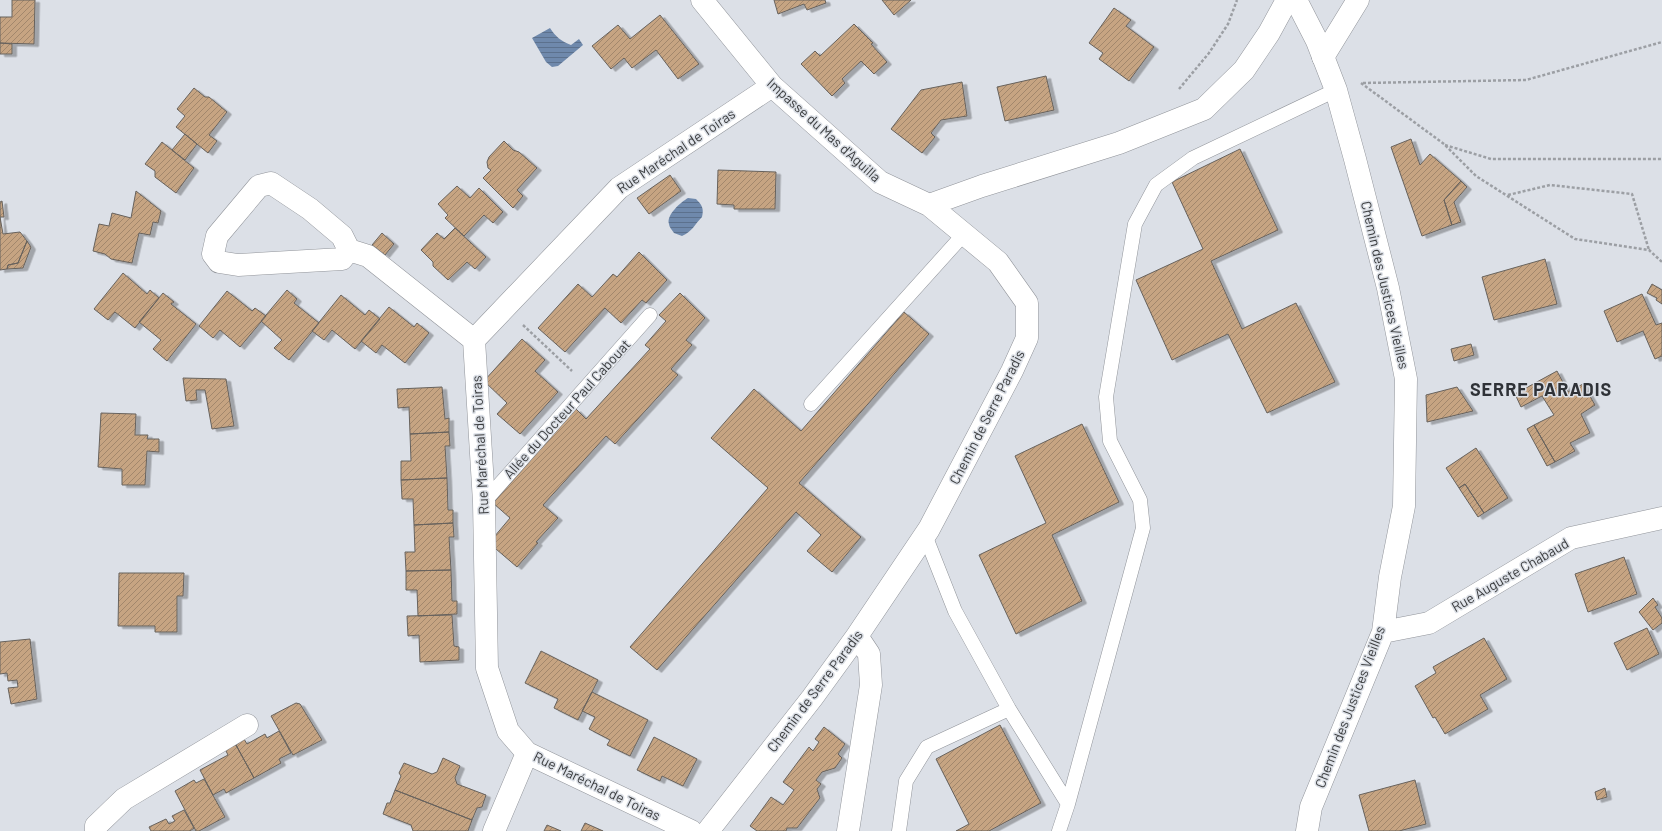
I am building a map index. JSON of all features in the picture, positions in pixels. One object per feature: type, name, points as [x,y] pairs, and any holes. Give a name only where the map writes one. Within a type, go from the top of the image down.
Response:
[{"type":"street","name":"Impasse du Mas d'Aguilla","points":[[702,0],[772,86],[880,182],[929,205]]},
{"type":"street","points":[[929,205],[982,186],[1119,143],[1204,109],[1244,70],[1269,33],[1287,0]]},
{"type":"street","name":"Chemin des Justices Vieilles","points":[[1296,0],[1317,41],[1336,90],[1388,288],[1406,379],[1404,506],[1390,577],[1383,632],[1311,807],[1307,831]]},
{"type":"street","points":[[1323,56],[1358,0]]},
{"type":"street","name":"Rue Maréchal de Toiras","points":[[691,831],[527,753],[508,731],[487,668],[484,502],[474,340],[619,188],[772,86]]},
{"type":"street","points":[[349,250],[342,258],[238,265],[219,262],[213,254],[217,236],[259,186],[271,183],[310,209],[342,236],[349,250],[368,256],[474,340]]},
{"type":"street","name":"Chemin de Serre Paradis","points":[[708,831],[812,698],[857,636],[924,535],[1012,370],[1027,338],[1027,303],[998,262],[929,205]]},
{"type":"street","name":"Rue Auguste Chabaud","points":[[1383,632],[1429,623],[1571,538],[1662,518]]},
{"type":"street","points":[[848,831],[871,684],[869,654],[857,636]]},
{"type":"street","points":[[96,831],[96,826],[124,799],[247,725]]},
{"type":"street","points":[[494,831],[527,753]]},
{"type":"lane","points":[[1059,831],[1068,804],[1143,528],[1140,500],[1110,441],[1106,397],[1135,224],[1156,185],[1193,158],[1336,90]]},
{"type":"lane","points":[[811,404],[964,234]]},
{"type":"lane","name":"Allée du Docteur Paul Cabouat","points":[[484,502],[650,315]]},
{"type":"lane","points":[[924,535],[955,611],[1009,709],[1068,804]]},
{"type":"lane","points":[[899,831],[906,781],[927,747],[1009,709]]},
{"type":"path","points":[[1174,94],[1184,85],[1209,53],[1228,24],[1237,0]]},
{"type":"path","points":[[1336,90],[1362,83],[1526,80],[1662,42]]},
{"type":"path","points":[[1362,83],[1444,144],[1476,176],[1575,239],[1649,250]]},
{"type":"path","points":[[1444,144],[1491,159],[1662,159]]},
{"type":"path","points":[[1508,195],[1550,185],[1632,194],[1649,250],[1662,262]]},
{"type":"path","points":[[504,307],[587,385]]},
{"type":"water","points":[[550,28],[564,42],[571,45],[579,39],[583,45],[558,66],[552,67],[546,62],[532,38]]},
{"type":"water","points":[[688,198],[696,199],[698,201],[702,207],[703,214],[691,230],[682,236],[674,233],[670,226],[669,220],[675,209]]},
{"type":"building","points":[[12,0],[35,0],[34,44],[0,43],[0,17],[12,17]]},
{"type":"building","points":[[774,0],[825,0],[826,3],[807,10],[804,4],[778,14]]},
{"type":"building","points":[[882,0],[911,0],[894,15]]},
{"type":"building","points":[[1114,8],[1131,20],[1126,26],[1154,47],[1129,81],[1099,59],[1103,53],[1089,43]]},
{"type":"building","points":[[660,15],[699,64],[678,79],[656,50],[632,68],[624,58],[611,69],[592,46],[618,25],[630,39]]},
{"type":"building","points":[[854,24],[873,43],[871,44],[887,62],[874,74],[861,61],[842,79],[845,83],[832,96],[801,64],[815,51],[820,56]]},
{"type":"building","points":[[0,43],[12,44],[12,54],[0,54]]},
{"type":"building","points":[[1046,76],[1054,110],[1005,121],[997,87]]},
{"type":"building","points":[[962,82],[967,116],[941,120],[931,133],[935,137],[922,153],[891,129],[921,90]]},
{"type":"building","points":[[194,88],[205,97],[209,97],[227,112],[209,135],[217,141],[208,153],[176,127],[185,116],[177,109]]},
{"type":"building","points":[[185,134],[197,144],[185,160],[172,150]]},
{"type":"building","points":[[1411,139],[1420,165],[1430,154],[1461,181],[1444,200],[1452,225],[1422,236],[1391,147]]},
{"type":"building","points":[[504,141],[513,150],[519,152],[537,168],[517,190],[523,196],[513,208],[483,178],[491,170],[488,168],[487,162],[489,157]]},
{"type":"building","points":[[162,142],[194,168],[176,193],[155,177],[155,171],[145,164]]},
{"type":"building","points":[[1240,149],[1278,230],[1211,261],[1242,329],[1296,303],[1335,382],[1267,413],[1228,334],[1172,360],[1136,280],[1203,249],[1172,182]]},
{"type":"building","points":[[718,170],[776,172],[775,209],[734,209],[734,205],[717,204]]},
{"type":"building","points":[[670,175],[681,191],[649,214],[637,198]]},
{"type":"building","points":[[1461,181],[1467,187],[1454,202],[1461,222],[1452,225],[1444,200]]},
{"type":"building","points":[[457,186],[470,198],[479,188],[503,212],[493,223],[484,215],[464,236],[445,218],[448,215],[438,204]]},
{"type":"building","points":[[136,191],[161,211],[158,223],[153,222],[150,235],[139,233],[132,263],[111,259],[105,254],[93,251],[99,224],[109,226],[112,213],[131,218]]},
{"type":"building","points":[[2,201],[4,217],[0,217],[0,202]]},
{"type":"building","points":[[0,217],[3,234],[20,232],[27,241],[18,263],[8,265],[7,269],[0,270]]},
{"type":"building","points":[[455,228],[486,257],[475,269],[467,262],[448,280],[433,266],[433,262],[421,250],[437,233],[444,239]]},
{"type":"building","points":[[382,233],[394,244],[385,255],[372,245]]},
{"type":"building","points":[[27,241],[31,247],[23,268],[7,269],[8,265],[18,263]]},
{"type":"building","points":[[639,252],[667,280],[646,303],[642,300],[621,323],[605,308],[565,352],[538,328],[578,284],[592,297],[613,274],[617,277]]},
{"type":"building","points":[[1545,259],[1557,304],[1494,320],[1482,277]]},
{"type":"building","points":[[123,273],[147,294],[150,290],[159,298],[135,328],[115,312],[108,320],[94,309]]},
{"type":"building","points":[[1652,284],[1662,290],[1662,304],[1656,300],[1657,298],[1647,293]]},
{"type":"building","points":[[287,290],[297,299],[294,303],[319,323],[289,360],[274,348],[282,340],[261,321]]},
{"type":"building","points":[[227,291],[252,311],[255,308],[266,316],[240,347],[220,330],[213,338],[199,326]]},
{"type":"building","points":[[163,293],[174,302],[171,304],[196,324],[167,361],[153,349],[161,340],[139,322]]},
{"type":"building","points":[[680,293],[705,318],[686,340],[692,345],[671,369],[678,375],[615,444],[606,436],[543,505],[558,518],[536,542],[538,543],[517,567],[489,543],[510,518],[493,503],[576,409],[586,419],[650,349],[645,345],[666,321],[659,315]]},
{"type":"building","points":[[1642,294],[1656,325],[1662,323],[1662,356],[1655,359],[1643,331],[1617,342],[1604,311]]},
{"type":"building","points":[[341,295],[365,315],[369,310],[380,319],[355,349],[332,330],[324,340],[312,331]]},
{"type":"building","points":[[389,307],[414,327],[417,323],[429,333],[405,363],[382,345],[376,353],[361,341]]},
{"type":"building","points":[[904,312],[929,334],[799,483],[861,537],[832,572],[807,551],[821,535],[796,512],[657,670],[630,647],[768,488],[711,438],[754,389],[801,431]]},
{"type":"building","points":[[522,339],[545,360],[535,371],[558,392],[520,434],[497,414],[507,403],[484,381]]},
{"type":"building","points":[[1471,344],[1474,355],[1454,361],[1451,349]]},
{"type":"building","points":[[1557,371],[1568,392],[1583,384],[1595,405],[1581,414],[1590,433],[1570,443],[1575,451],[1555,462],[1534,425],[1554,415],[1542,396],[1521,407],[1515,394]]},
{"type":"building","points":[[183,378],[226,379],[234,426],[212,429],[205,390],[196,390],[197,400],[186,401]]},
{"type":"building","points":[[442,387],[445,419],[449,418],[449,432],[410,434],[409,407],[398,408],[397,389]]},
{"type":"building","points":[[1457,387],[1473,411],[1427,422],[1426,395]]},
{"type":"building","points":[[101,413],[136,414],[135,435],[148,435],[147,439],[159,439],[159,452],[147,451],[145,485],[122,485],[122,469],[98,467]]},
{"type":"building","points":[[1082,424],[1119,502],[1052,535],[1082,601],[1016,634],[979,555],[1046,523],[1015,456]]},
{"type":"building","points":[[1534,425],[1555,462],[1547,466],[1527,429]]},
{"type":"building","points":[[449,432],[450,446],[445,446],[447,478],[401,480],[401,461],[411,461],[410,434]]},
{"type":"building","points":[[1476,448],[1508,498],[1484,513],[1465,484],[1459,488],[1446,468]]},
{"type":"building","points":[[447,478],[448,510],[453,510],[453,523],[414,525],[413,499],[402,499],[401,480]]},
{"type":"building","points":[[1465,484],[1484,513],[1478,517],[1459,488]]},
{"type":"building","points":[[453,523],[454,537],[449,537],[451,570],[406,571],[405,552],[415,552],[414,525]]},
{"type":"building","points":[[1624,557],[1637,594],[1588,612],[1575,574]]},
{"type":"building","points":[[451,570],[452,601],[457,601],[457,614],[418,616],[417,590],[406,590],[406,571]]},
{"type":"building","points":[[119,573],[184,573],[183,596],[177,596],[177,632],[155,632],[155,626],[118,626]]},
{"type":"building","points":[[1653,598],[1658,605],[1655,607],[1662,618],[1662,623],[1653,630],[1639,612]]},
{"type":"building","points":[[452,615],[454,646],[459,647],[459,660],[420,662],[419,635],[408,636],[407,616]]},
{"type":"building","points":[[1647,628],[1659,654],[1627,670],[1614,643]]},
{"type":"building","points":[[1484,638],[1507,679],[1480,695],[1488,709],[1445,734],[1435,717],[1433,718],[1415,686],[1436,673],[1433,667]]},
{"type":"building","points":[[30,639],[37,699],[11,704],[8,688],[18,687],[17,680],[8,681],[7,673],[0,674],[0,642]]},
{"type":"building","points":[[541,651],[598,680],[578,720],[554,708],[558,699],[525,683]]},
{"type":"building","points":[[592,692],[648,720],[630,756],[607,745],[610,740],[589,729],[595,717],[582,711]]},
{"type":"building","points":[[296,703],[300,704],[322,740],[293,755],[271,716]]},
{"type":"building","points":[[1000,725],[1041,803],[989,831],[956,831],[969,824],[936,759]]},
{"type":"building","points":[[824,727],[845,744],[838,754],[842,758],[835,768],[822,772],[816,780],[821,784],[817,789],[820,798],[797,828],[787,828],[786,831],[757,831],[750,826],[771,797],[783,805],[794,790],[783,782],[809,747],[813,751],[819,742],[815,739]]},
{"type":"building","points":[[279,731],[291,753],[279,759],[281,763],[254,778],[236,745],[244,739],[247,744],[265,734],[267,738]]},
{"type":"building","points":[[654,737],[697,759],[683,786],[662,776],[660,781],[637,770]]},
{"type":"building","points":[[236,745],[254,778],[226,793],[224,789],[213,795],[200,770],[228,755],[225,749]]},
{"type":"building","points":[[443,758],[460,766],[455,778],[457,784],[486,795],[482,807],[477,808],[472,820],[395,790],[401,776],[399,773],[404,763],[432,774],[437,772]]},
{"type":"building","points":[[204,779],[225,817],[199,831],[196,831],[175,791],[194,780],[196,783]]},
{"type":"building","points":[[1415,780],[1426,824],[1399,831],[1369,831],[1359,795]]},
{"type":"building","points":[[1605,788],[1607,797],[1597,800],[1595,792]]},
{"type":"building","points":[[395,790],[472,820],[468,831],[413,831],[411,825],[383,814],[387,803],[390,803]]},
{"type":"building","points":[[184,810],[194,828],[190,831],[151,831],[149,827],[166,819],[169,824],[175,821],[172,816]]},
{"type":"building","points":[[585,823],[603,831],[581,831]]},
{"type":"building","points":[[547,825],[561,831],[544,831]]},
{"type":"district","name":"SERRE PARADIS","points":[[1541,390]]}]
